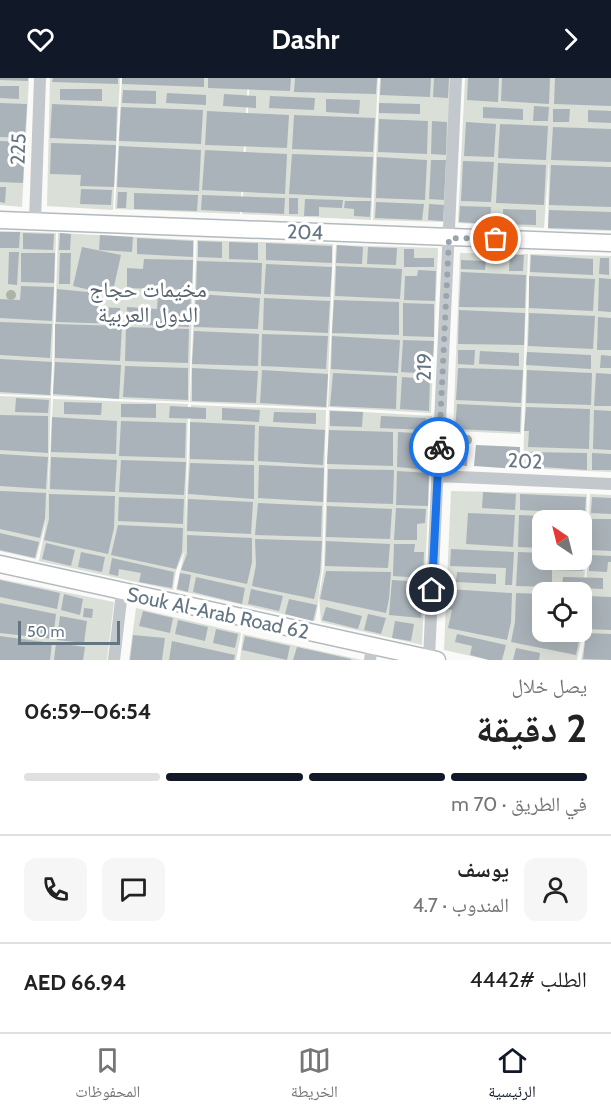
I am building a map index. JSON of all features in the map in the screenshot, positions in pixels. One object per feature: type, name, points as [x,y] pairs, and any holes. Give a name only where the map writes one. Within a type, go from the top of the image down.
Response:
[{"type":"main road","name":"204","points":[[0,220],[611,243]]},
{"type":"main road","name":"Souk Al-Arab Road 62","points":[[0,564],[371,653],[433,659]]},
{"type":"street","name":"225","points":[[36,221],[40,78]]},
{"type":"street","name":"219","points":[[433,659],[437,476],[456,78]]},
{"type":"street","name":"202","points":[[437,476],[611,484]]},
{"type":"street","points":[[114,660],[122,592]]},
{"type":"shaded area","points":[[0,78],[29,78],[22,207],[0,205]]},
{"type":"shaded area","points":[[50,78],[120,78],[113,210],[47,206]]},
{"type":"shaded area","points":[[122,78],[248,78],[240,214],[115,209]]},
{"type":"shaded area","points":[[250,78],[378,78],[371,220],[242,214]]},
{"type":"shaded area","points":[[380,78],[451,78],[444,222],[373,220]]},
{"type":"shaded area","points":[[465,78],[611,78],[611,231],[548,229],[549,158],[544,228],[458,223]]},
{"type":"shaded area","points":[[0,231],[56,233],[51,396],[0,394]]},
{"type":"shaded area","points":[[58,233],[194,240],[189,402],[53,396]]},
{"type":"shaded area","points":[[197,240],[333,244],[327,408],[190,402]]},
{"type":"shaded area","points":[[336,245],[438,248],[431,413],[328,407]]},
{"type":"shaded area","points":[[460,253],[528,254],[521,434],[453,431]]},
{"type":"shaded area","points":[[530,254],[611,256],[611,472],[523,468]]},
{"type":"shaded area","points":[[0,396],[51,398],[47,512],[53,399],[188,404],[185,543],[191,405],[326,410],[322,569],[315,621],[176,590],[185,550],[176,571],[173,590],[39,561],[47,517],[36,559],[0,551]]},
{"type":"shaded area","points":[[329,410],[432,416],[422,645],[321,622],[319,597],[324,568]]},
{"type":"shaded area","points":[[451,491],[587,494],[587,510],[532,510],[532,570],[585,570],[584,582],[532,582],[532,642],[581,642],[577,660],[489,660],[444,650]]},
{"type":"shaded area","points":[[590,494],[611,495],[611,660],[581,660],[584,642],[592,642],[592,582],[587,582],[587,570],[592,570],[592,510],[589,510]]},
{"type":"shaded area","points":[[0,579],[114,602],[107,660],[0,660]]},
{"type":"shaded area","points":[[136,608],[241,633],[236,660],[129,660]]},
{"type":"shaded area","points":[[243,634],[362,660],[240,660]]},
{"type":"building","points":[[0,78],[28,78],[28,81],[0,80]]},
{"type":"building","points":[[53,78],[118,78],[118,84],[52,82]]},
{"type":"building","points":[[122,78],[204,78],[204,87],[122,84]]},
{"type":"building","points":[[208,78],[291,78],[290,91],[208,88]]},
{"type":"building","points":[[295,78],[377,78],[376,94],[294,92]]},
{"type":"building","points":[[381,78],[431,78],[430,97],[380,95]]},
{"type":"building","points":[[434,78],[449,78],[448,98],[433,97]]},
{"type":"building","points":[[468,78],[499,78],[498,102],[467,100]]},
{"type":"building","points":[[502,78],[550,78],[549,104],[501,101]]},
{"type":"building","points":[[555,78],[611,78],[611,106],[554,104]]},
{"type":"building","points":[[0,86],[19,86],[19,99],[0,98]]},
{"type":"building","points":[[60,89],[102,89],[102,101],[60,100]]},
{"type":"building","points":[[123,90],[156,91],[156,104],[122,103]]},
{"type":"building","points":[[167,93],[206,95],[206,105],[166,103]]},
{"type":"building","points":[[224,94],[256,96],[256,108],[223,106]]},
{"type":"building","points":[[270,96],[315,98],[314,110],[269,108]]},
{"type":"building","points":[[326,99],[360,100],[359,114],[326,112]]},
{"type":"building","points":[[0,103],[27,104],[25,138],[0,137]]},
{"type":"building","points":[[379,103],[420,104],[420,114],[379,113]]},
{"type":"building","points":[[52,104],[117,107],[116,141],[50,138]]},
{"type":"building","points":[[534,106],[549,107],[548,121],[533,121]]},
{"type":"building","points":[[121,107],[203,110],[201,144],[119,141]]},
{"type":"building","points":[[483,107],[523,109],[523,120],[483,118]]},
{"type":"building","points":[[553,109],[570,109],[569,122],[553,122]]},
{"type":"building","points":[[588,110],[611,111],[611,123],[588,122]]},
{"type":"building","points":[[207,111],[289,115],[287,148],[205,145]]},
{"type":"building","points":[[294,115],[375,118],[373,152],[292,149]]},
{"type":"building","points":[[379,119],[428,121],[427,154],[378,152]]},
{"type":"building","points":[[432,121],[447,122],[446,155],[431,154]]},
{"type":"building","points":[[466,122],[496,124],[494,157],[464,156]]},
{"type":"building","points":[[500,124],[548,126],[546,160],[498,158]]},
{"type":"building","points":[[553,127],[611,129],[611,162],[551,160]]},
{"type":"building","points":[[0,141],[25,142],[23,183],[0,182]]},
{"type":"building","points":[[51,143],[116,145],[114,187],[80,186],[81,175],[50,174]]},
{"type":"building","points":[[119,146],[201,150],[199,191],[117,187]]},
{"type":"building","points":[[205,150],[287,154],[285,194],[202,190]]},
{"type":"building","points":[[292,154],[373,157],[371,198],[289,194]]},
{"type":"building","points":[[377,157],[427,160],[425,200],[376,198]]},
{"type":"building","points":[[431,160],[446,160],[444,200],[429,199]]},
{"type":"building","points":[[463,161],[494,162],[491,202],[461,201]]},
{"type":"building","points":[[498,163],[546,165],[544,205],[496,203]]},
{"type":"building","points":[[551,165],[611,167],[611,207],[549,205]]},
{"type":"building","points":[[0,187],[6,187],[5,203],[0,202]]},
{"type":"building","points":[[81,189],[112,190],[111,205],[80,204]]},
{"type":"building","points":[[118,192],[127,192],[126,208],[117,208]]},
{"type":"building","points":[[134,193],[198,195],[197,211],[134,209]]},
{"type":"building","points":[[202,195],[285,198],[284,214],[201,210]]},
{"type":"building","points":[[289,198],[298,198],[298,214],[289,214]]},
{"type":"building","points":[[305,199],[343,200],[342,208],[319,207],[319,216],[304,216]]},
{"type":"building","points":[[345,201],[371,201],[370,217],[354,216],[354,209],[344,208]]},
{"type":"building","points":[[376,202],[424,204],[422,220],[375,218]]},
{"type":"building","points":[[429,204],[444,205],[443,221],[428,220]]},
{"type":"building","points":[[460,206],[491,207],[490,224],[459,222]]},
{"type":"building","points":[[503,209],[536,210],[536,225],[503,224]]},
{"type":"building","points":[[549,210],[611,212],[611,230],[548,228]]},
{"type":"building","points":[[0,232],[20,232],[19,248],[0,248]]},
{"type":"building","points":[[23,233],[54,234],[53,250],[23,249]]},
{"type":"building","points":[[60,233],[71,234],[70,250],[59,250]]},
{"type":"building","points":[[100,235],[133,237],[132,252],[99,250]]},
{"type":"building","points":[[137,238],[193,241],[193,257],[137,254]]},
{"type":"building","points":[[198,241],[222,242],[222,258],[198,257]]},
{"type":"building","points":[[229,242],[258,243],[258,260],[229,259]]},
{"type":"building","points":[[266,243],[332,246],[332,263],[266,260]]},
{"type":"building","points":[[337,245],[363,247],[362,264],[336,263]]},
{"type":"building","points":[[82,247],[121,255],[112,295],[73,286]]},
{"type":"building","points":[[368,247],[397,248],[396,265],[367,264]]},
{"type":"building","points":[[404,249],[414,249],[414,258],[434,258],[434,267],[404,267]]},
{"type":"building","points":[[9,252],[19,252],[17,285],[8,284]]},
{"type":"building","points":[[21,253],[55,253],[54,283],[21,282]]},
{"type":"building","points":[[60,253],[71,253],[70,284],[59,284]]},
{"type":"building","points":[[510,255],[524,255],[523,271],[509,271]]},
{"type":"building","points":[[531,255],[593,259],[593,275],[530,272]]},
{"type":"building","points":[[600,258],[609,258],[609,275],[599,274]]},
{"type":"building","points":[[144,259],[193,260],[192,290],[127,288],[127,268],[143,269]]},
{"type":"building","points":[[461,260],[486,261],[485,270],[461,269]]},
{"type":"building","points":[[197,261],[262,263],[261,294],[196,290]]},
{"type":"building","points":[[266,264],[332,267],[330,297],[264,294]]},
{"type":"building","points":[[336,266],[402,269],[400,299],[335,296]]},
{"type":"building","points":[[418,270],[436,271],[435,301],[404,300],[405,276],[417,276]]},
{"type":"building","points":[[461,272],[526,275],[525,308],[459,307]]},
{"type":"building","points":[[529,276],[595,279],[593,311],[529,308]]},
{"type":"building","points":[[599,278],[611,279],[611,312],[598,311]]},
{"type":"building","points":[[21,286],[54,287],[52,321],[0,318],[0,299],[20,300]]},
{"type":"building","points":[[57,289],[97,293],[98,307],[120,308],[121,324],[56,322]]},
{"type":"building","points":[[158,293],[191,294],[189,327],[126,324],[127,307],[157,309]]},
{"type":"building","points":[[196,294],[260,298],[258,329],[194,327]]},
{"type":"building","points":[[264,298],[330,301],[328,333],[263,330]]},
{"type":"building","points":[[334,300],[399,302],[399,335],[332,333]]},
{"type":"building","points":[[403,303],[434,304],[434,337],[403,336]]},
{"type":"building","points":[[459,310],[525,313],[524,345],[458,344]]},
{"type":"building","points":[[529,313],[595,316],[593,349],[528,346]]},
{"type":"building","points":[[598,317],[611,318],[611,350],[597,350]]},
{"type":"building","points":[[0,322],[52,324],[50,358],[0,355]]},
{"type":"building","points":[[55,324],[122,326],[120,361],[55,358]]},
{"type":"building","points":[[126,327],[189,329],[188,363],[125,361]]},
{"type":"building","points":[[194,331],[259,334],[258,366],[192,364]]},
{"type":"building","points":[[262,334],[328,336],[326,369],[261,366]]},
{"type":"building","points":[[332,336],[400,340],[398,373],[331,369]]},
{"type":"building","points":[[403,340],[434,341],[432,374],[401,372]]},
{"type":"building","points":[[458,350],[475,350],[474,365],[458,364]]},
{"type":"building","points":[[480,351],[519,353],[519,366],[479,364]]},
{"type":"building","points":[[527,352],[591,355],[591,369],[526,365]]},
{"type":"building","points":[[601,355],[611,356],[611,368],[600,368]]},
{"type":"building","points":[[0,359],[52,362],[50,395],[0,392]]},
{"type":"building","points":[[55,362],[121,365],[119,399],[53,394]]},
{"type":"building","points":[[125,366],[188,368],[188,400],[123,397]]},
{"type":"building","points":[[192,368],[258,371],[256,403],[192,401]]},
{"type":"building","points":[[458,368],[523,370],[521,403],[456,400]]},
{"type":"building","points":[[262,370],[328,374],[326,407],[260,403]]},
{"type":"building","points":[[527,370],[592,373],[591,405],[526,403]]},
{"type":"building","points":[[333,373],[397,376],[396,409],[330,406]]},
{"type":"building","points":[[596,373],[611,374],[611,406],[594,406]]},
{"type":"building","points":[[402,377],[430,379],[429,411],[400,409]]},
{"type":"building","points":[[16,398],[49,400],[48,413],[15,412]]},
{"type":"building","points":[[64,402],[102,403],[101,415],[64,414]]},
{"type":"building","points":[[121,404],[156,404],[156,418],[121,417]]},
{"type":"building","points":[[457,404],[521,407],[520,432],[455,429]]},
{"type":"building","points":[[170,406],[206,408],[206,419],[169,418]]},
{"type":"building","points":[[526,407],[590,409],[589,449],[528,447],[529,431],[524,431]]},
{"type":"building","points":[[222,408],[260,410],[259,422],[222,420]]},
{"type":"building","points":[[594,410],[611,411],[611,450],[593,449]]},
{"type":"building","points":[[330,411],[363,412],[362,427],[330,426]]},
{"type":"building","points":[[274,412],[316,413],[316,424],[273,422]]},
{"type":"building","points":[[0,415],[48,416],[48,453],[0,450]]},
{"type":"building","points":[[381,416],[426,418],[426,430],[380,428]]},
{"type":"building","points":[[52,417],[117,421],[116,454],[51,452]]},
{"type":"building","points":[[121,421],[186,423],[185,458],[119,456]]},
{"type":"building","points":[[190,422],[255,425],[254,461],[190,459]]},
{"type":"building","points":[[259,426],[325,430],[323,465],[258,461]]},
{"type":"building","points":[[329,430],[393,432],[393,466],[327,464]]},
{"type":"building","points":[[398,432],[430,434],[429,470],[397,467]]},
{"type":"building","points":[[476,445],[520,447],[519,469],[474,466]]},
{"type":"building","points":[[454,448],[468,449],[467,466],[453,465]]},
{"type":"building","points":[[528,452],[587,453],[587,470],[527,466]]},
{"type":"building","points":[[592,453],[611,454],[611,470],[592,470]]},
{"type":"building","points":[[0,454],[48,457],[46,489],[0,486]]},
{"type":"building","points":[[51,457],[117,460],[115,492],[50,489]]},
{"type":"building","points":[[121,460],[186,462],[184,495],[119,492]]},
{"type":"building","points":[[190,463],[254,465],[254,499],[188,494]]},
{"type":"building","points":[[259,465],[324,468],[323,502],[258,498]]},
{"type":"building","points":[[328,469],[394,470],[393,504],[327,502]]},
{"type":"building","points":[[397,471],[429,473],[428,506],[396,505]]},
{"type":"building","points":[[0,491],[46,493],[45,518],[40,538],[0,529]]},
{"type":"building","points":[[483,492],[516,494],[515,510],[482,508]]},
{"type":"building","points":[[49,494],[115,496],[114,528],[108,554],[44,540],[49,519]]},
{"type":"building","points":[[520,494],[586,497],[585,510],[520,510]]},
{"type":"building","points":[[119,497],[184,499],[183,524],[118,521]]},
{"type":"building","points":[[592,497],[611,498],[611,514],[592,513]]},
{"type":"building","points":[[188,499],[253,502],[251,534],[187,531]]},
{"type":"building","points":[[258,503],[322,506],[321,537],[255,535]]},
{"type":"building","points":[[327,506],[392,509],[390,539],[326,537]]},
{"type":"building","points":[[396,508],[426,509],[425,523],[417,524],[417,540],[394,540]]},
{"type":"building","points":[[468,513],[515,515],[513,547],[466,544]]},
{"type":"building","points":[[519,515],[532,516],[532,548],[518,547]]},
{"type":"building","points":[[592,519],[611,519],[611,551],[592,550]]},
{"type":"building","points":[[118,525],[183,528],[182,552],[176,569],[111,555]]},
{"type":"building","points":[[0,533],[39,542],[35,558],[0,550]]},
{"type":"building","points":[[187,535],[252,538],[252,562],[247,584],[181,570],[187,554]]},
{"type":"building","points":[[255,539],[322,541],[320,573],[314,599],[252,586],[256,565]]},
{"type":"building","points":[[326,541],[390,544],[388,568],[325,566]]},
{"type":"building","points":[[46,543],[75,550],[71,566],[42,559]]},
{"type":"building","points":[[394,544],[415,544],[414,552],[424,552],[423,578],[393,576]]},
{"type":"building","points":[[451,549],[514,552],[512,585],[505,585],[506,568],[450,566]]},
{"type":"building","points":[[81,552],[105,557],[102,572],[78,567]]},
{"type":"building","points":[[518,552],[532,553],[532,570],[552,570],[552,582],[532,582],[532,586],[516,586]]},
{"type":"building","points":[[592,555],[611,556],[607,572],[589,571],[592,570]]},
{"type":"building","points":[[112,558],[174,572],[172,588],[139,582],[141,573],[119,569],[118,576],[109,574]]},
{"type":"building","points":[[326,571],[391,572],[386,613],[320,599]]},
{"type":"building","points":[[457,572],[496,574],[496,584],[456,582]]},
{"type":"building","points":[[180,573],[191,575],[188,592],[177,589]]},
{"type":"building","points":[[196,577],[245,588],[242,604],[193,592]]},
{"type":"building","points":[[563,577],[603,578],[603,589],[592,588],[592,582],[562,582]]},
{"type":"building","points":[[0,580],[60,593],[57,609],[0,597]]},
{"type":"building","points":[[392,580],[424,582],[421,618],[389,615]]},
{"type":"building","points":[[251,589],[283,596],[279,611],[248,604]]},
{"type":"building","points":[[448,589],[512,593],[511,622],[507,640],[448,628],[452,610],[447,609]]},
{"type":"building","points":[[516,593],[532,594],[532,642],[579,642],[576,655],[511,642],[515,622]]},
{"type":"building","points":[[64,594],[83,599],[80,615],[61,610]]},
{"type":"building","points":[[592,596],[611,597],[611,630],[592,629]]},
{"type":"building","points":[[289,599],[317,605],[313,621],[285,614]]},
{"type":"building","points":[[0,603],[56,614],[53,639],[0,633]]},
{"type":"building","points":[[326,607],[362,616],[358,629],[322,620]]},
{"type":"building","points":[[84,608],[93,609],[92,618],[83,617]]},
{"type":"building","points":[[143,611],[173,618],[170,633],[139,626]]},
{"type":"building","points":[[368,614],[386,618],[381,634],[364,630]]},
{"type":"building","points":[[60,616],[87,621],[84,643],[57,640]]},
{"type":"building","points":[[178,620],[208,627],[205,641],[175,634]]},
{"type":"building","points":[[395,621],[414,624],[411,641],[392,638]]},
{"type":"building","points":[[216,629],[238,634],[235,648],[213,643]]},
{"type":"building","points":[[592,633],[611,634],[611,660],[583,659],[585,642],[592,642]]},
{"type":"building","points":[[457,634],[506,645],[502,660],[489,660],[470,655],[472,646],[455,642]]},
{"type":"building","points":[[133,635],[165,638],[162,660],[130,660]]},
{"type":"building","points":[[0,636],[52,643],[50,660],[0,660]]},
{"type":"building","points":[[245,636],[290,646],[287,660],[242,650]]},
{"type":"building","points":[[172,641],[235,655],[234,660],[169,660]]},
{"type":"building","points":[[56,643],[85,647],[83,660],[54,660]]},
{"type":"building","points":[[297,647],[351,659],[351,660],[293,660]]},
{"type":"building","points":[[516,648],[540,653],[539,660],[513,660]]},
{"type":"way so far","points":[[439,447],[449,238],[496,239]]},
{"type":"district","name":"مخيمات حجاج الدول العربية","points":[[148,302]]},
{"type":"route","points":[[432,590],[439,447]]}]
